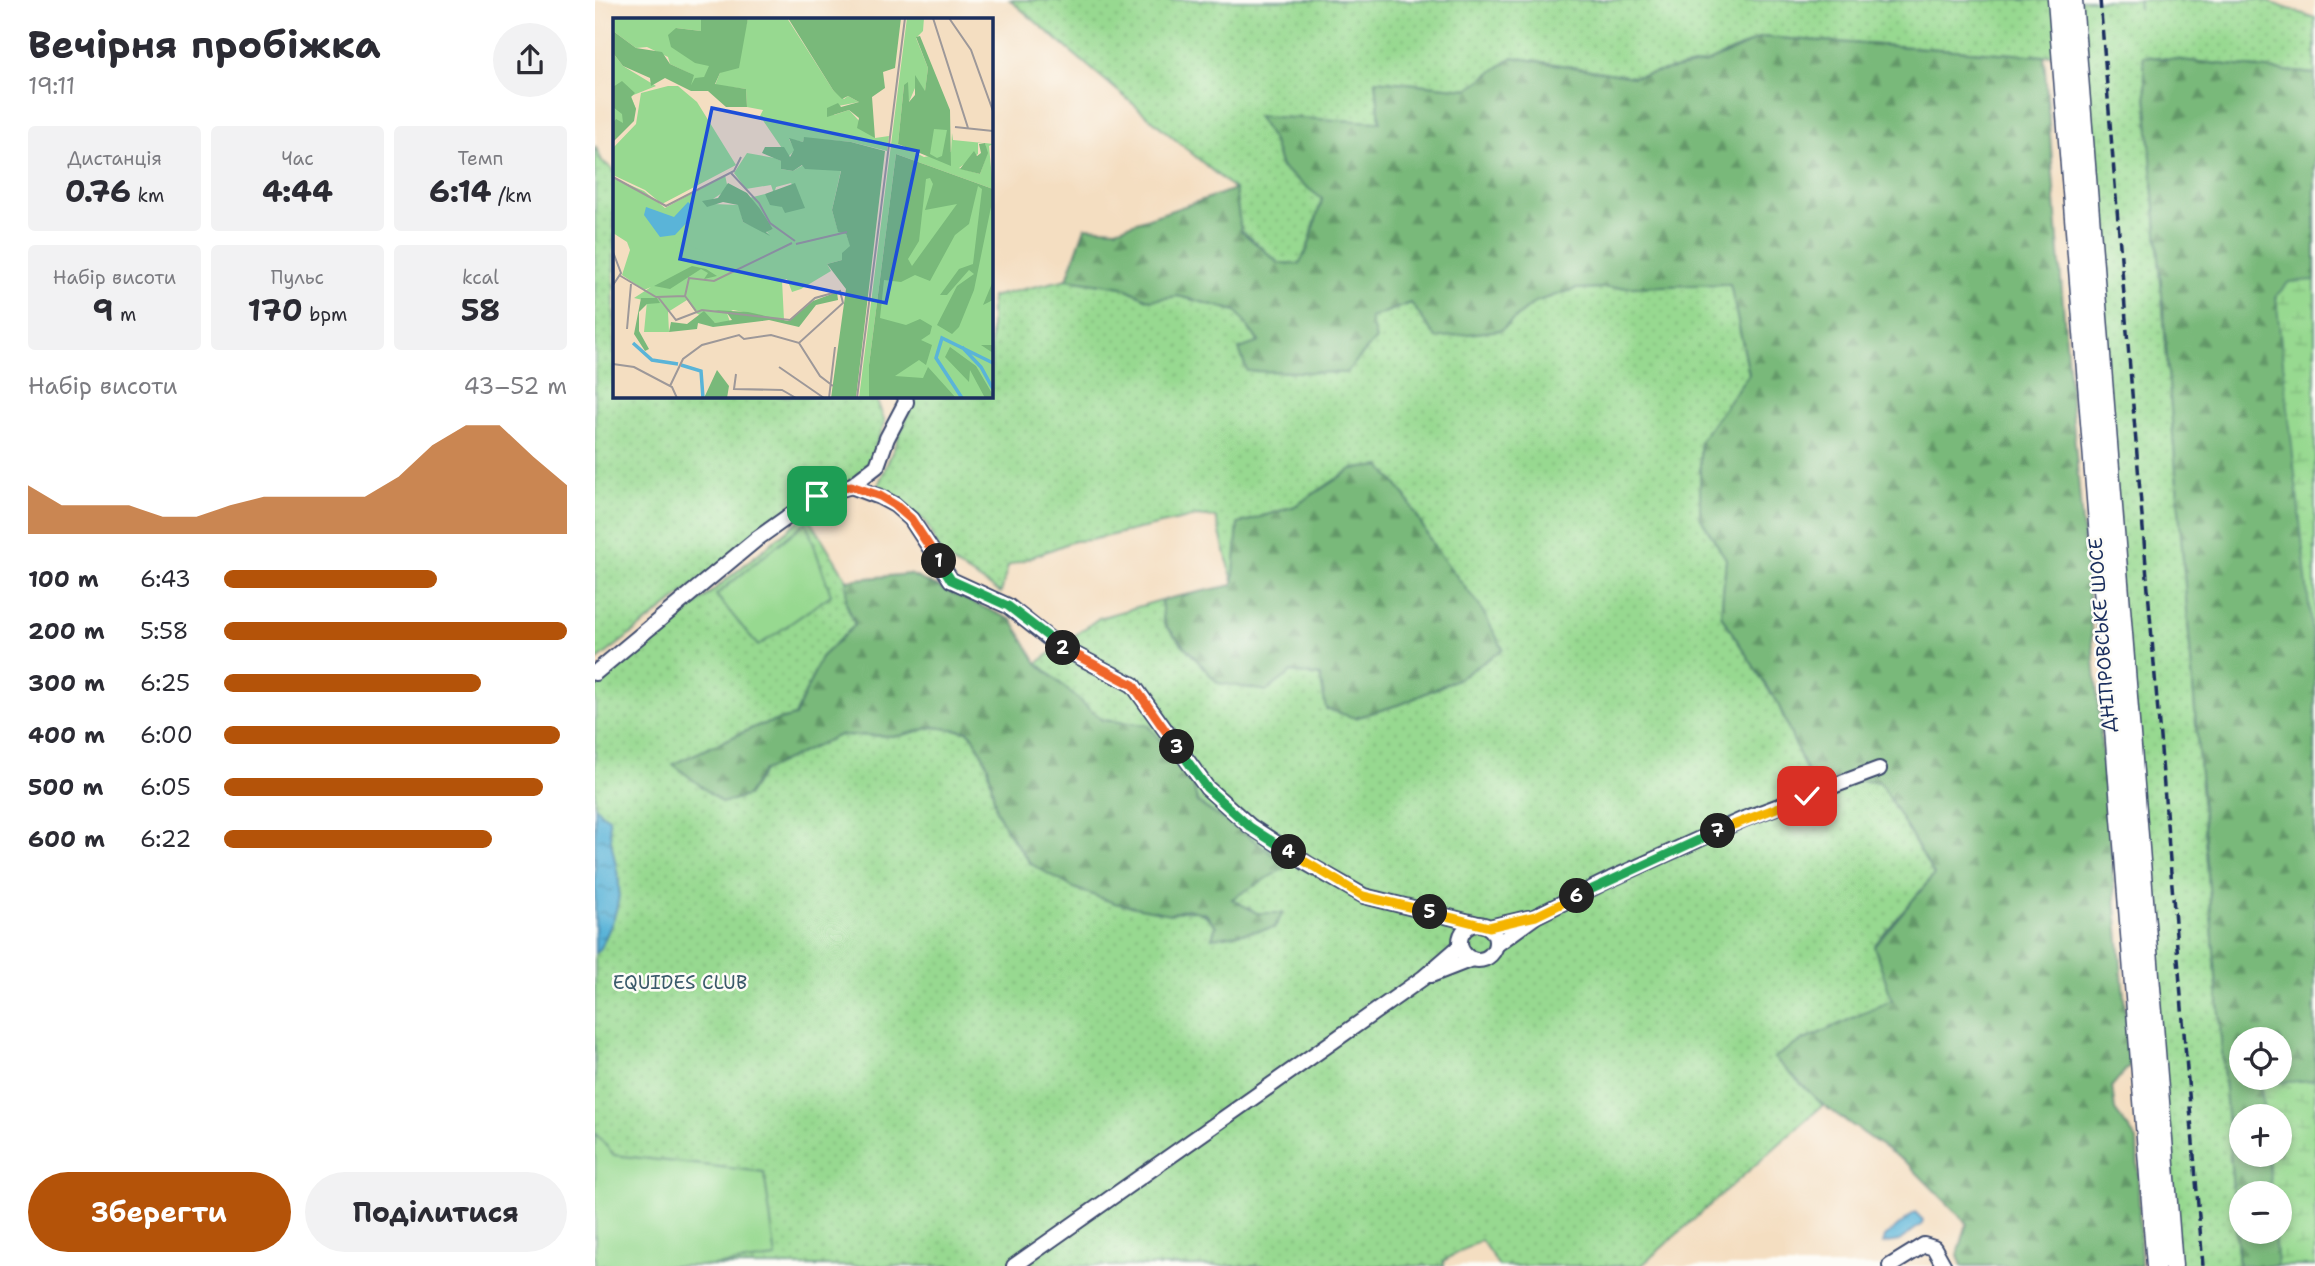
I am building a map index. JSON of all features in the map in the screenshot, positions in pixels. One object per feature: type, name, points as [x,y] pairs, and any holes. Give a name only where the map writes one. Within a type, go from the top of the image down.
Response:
[{"type":"main road","name":"ДНІПРОВСЬКЕ ШОСЕ","points":[[2057,0],[2156,1266]]},
{"type":"main road","name":"ДНІПРОВСЬКЕ ШОСЕ","points":[[2073,0],[2173,1266]]},
{"type":"street","points":[[595,673],[768,531],[817,496],[851,486],[877,466],[887,438],[906,402],[905,397]]},
{"type":"street","points":[[851,486],[880,496],[911,519],[951,580],[1008,606],[1057,645],[1133,685],[1207,788],[1250,827],[1363,896],[1483,925],[1496,938],[1496,945]]},
{"type":"street","points":[[1423,978],[1472,960],[1485,959],[1496,945],[1536,916],[1744,819],[1879,769]]},
{"type":"street","points":[[1439,914],[1454,923],[1462,952],[1472,960]]},
{"type":"street","points":[[1014,1266],[1423,978],[1460,942],[1466,928],[1536,916]]},
{"type":"street","points":[[1890,1266],[1924,1245],[1934,1248],[1944,1266]]},
{"type":"green space","points":[[1010,0],[2057,0],[2061,52],[2044,56],[1762,37],[1709,62],[1633,77],[1513,57],[1468,89],[1376,80],[1380,122],[1272,139],[1281,168],[1322,198],[1307,250],[1299,264],[1279,263],[1241,230],[1234,189]]},
{"type":"green space","points":[[2073,0],[2138,0],[2139,10],[2139,0],[2263,0],[2315,18],[2315,74],[2143,56],[2229,1167],[2232,1181],[2229,1181],[2229,1244],[2237,1244],[2239,1266],[2173,1266]]},
{"type":"green space","points":[[1762,37],[2044,56],[2065,331],[2130,1065],[2112,1086],[2115,1110],[2137,1140],[2141,1266],[1962,1266],[1958,1255],[1967,1223],[1908,1164],[1823,1105],[1774,1058],[1798,1043],[1892,1000],[1874,946],[1934,875],[1880,782],[1809,778],[1779,706],[1721,615],[1726,559],[1700,517],[1700,441],[1749,374],[1730,284],[1575,289],[1535,302],[1501,330],[1436,338],[1411,303],[1370,318],[1376,339],[1346,373],[1247,371],[1239,349],[1259,342],[1236,311],[1178,296],[1150,300],[1122,287],[1067,279],[1085,227],[1116,229],[1235,189],[1241,231],[1279,263],[1299,264],[1307,250],[1322,199],[1281,167],[1272,139],[1257,116],[1380,122],[1376,80],[1468,89],[1513,57],[1633,77],[1709,62]]},
{"type":"green space","points":[[2143,56],[2315,74],[2315,1266],[2239,1266],[2237,1244],[2292,1244],[2292,1181],[2232,1181],[2231,1167],[2292,1167],[2292,1104],[2229,1104],[2229,1140]]},
{"type":"green space","points":[[595,146],[602,161],[613,169],[613,397],[875,397],[885,422],[868,465],[852,482],[807,498],[595,662]]},
{"type":"green space","name":"EQUIDES CLUB","points":[[1067,279],[1122,287],[1150,300],[1178,296],[1236,311],[1259,342],[1370,318],[1412,303],[1436,337],[1501,330],[1535,302],[1575,289],[1730,283],[1749,374],[1700,441],[1726,559],[1721,615],[1779,706],[1809,777],[1880,782],[1934,875],[1874,946],[1893,1000],[1798,1043],[1774,1058],[1823,1105],[1641,1266],[1499,1266],[1481,1240],[1443,1261],[1444,1266],[595,1266],[595,687],[807,514],[847,580],[846,603],[855,625],[821,657],[795,716],[757,726],[674,764],[747,796],[763,771],[839,735],[899,736],[933,727],[968,731],[975,739],[988,766],[996,810],[1007,831],[1031,864],[1170,914],[1190,910],[1201,913],[1216,926],[1212,937],[1283,913],[1257,913],[1231,899],[1287,866],[1247,835],[1198,803],[1189,772],[1147,725],[1102,720],[1037,663],[1099,618],[1161,600],[1164,624],[1218,683],[1292,672],[1321,676],[1355,718],[1404,703],[1463,676],[1503,649],[1435,548],[1405,495],[1352,469],[1295,506],[1238,524],[1234,585],[1216,518],[1197,516],[1090,540],[1074,541],[1008,566],[1001,593],[942,556],[925,521],[877,488],[910,410],[909,397],[992,397],[992,297]]},
{"type":"green space","points":[[2315,280],[2315,662],[2276,296],[2289,282]]},
{"type":"green space","points":[[1381,466],[1405,495],[1435,548],[1481,608],[1503,649],[1463,676],[1404,703],[1355,718],[1326,709],[1320,676],[1292,672],[1267,691],[1218,683],[1164,624],[1161,600],[1233,585],[1238,524],[1295,506],[1352,469]]},
{"type":"green space","points":[[806,522],[831,595],[758,646],[716,595]]},
{"type":"green space","points":[[909,574],[1012,620],[1037,663],[1102,720],[1147,725],[1189,772],[1198,803],[1288,866],[1232,899],[1257,913],[1283,913],[1274,928],[1212,938],[1216,926],[1206,914],[1187,909],[1170,914],[1114,903],[1074,888],[1031,864],[1007,831],[996,810],[988,766],[975,739],[968,731],[933,727],[899,736],[839,735],[763,771],[747,796],[722,803],[673,764],[757,726],[795,716],[821,657],[855,625],[846,603],[847,580]]},
{"type":"green space","points":[[2315,1080],[2315,1266],[2277,1266],[2275,1244],[2292,1244],[2292,1181],[2270,1181],[2269,1167],[2292,1167],[2292,1104],[2263,1104],[2262,1090],[2292,1090],[2292,1082]]},
{"type":"green space","points":[[595,1133],[614,1155],[764,1172],[776,1258],[712,1266],[595,1266]]},
{"type":"water","points":[[595,806],[609,818],[619,892],[610,927],[599,951],[595,953]]},
{"type":"water","points":[[1915,1212],[1923,1220],[1922,1224],[1899,1241],[1883,1244],[1885,1237]]},
{"type":"railway","points":[[2100,0],[2203,1266]]},
{"type":"route","points":[[817,496],[851,486],[880,496],[895,505],[911,519],[951,580],[1008,606],[1057,645],[1133,685],[1207,788],[1250,827],[1363,896],[1489,927],[1536,916],[1744,819],[1807,796]]}]
